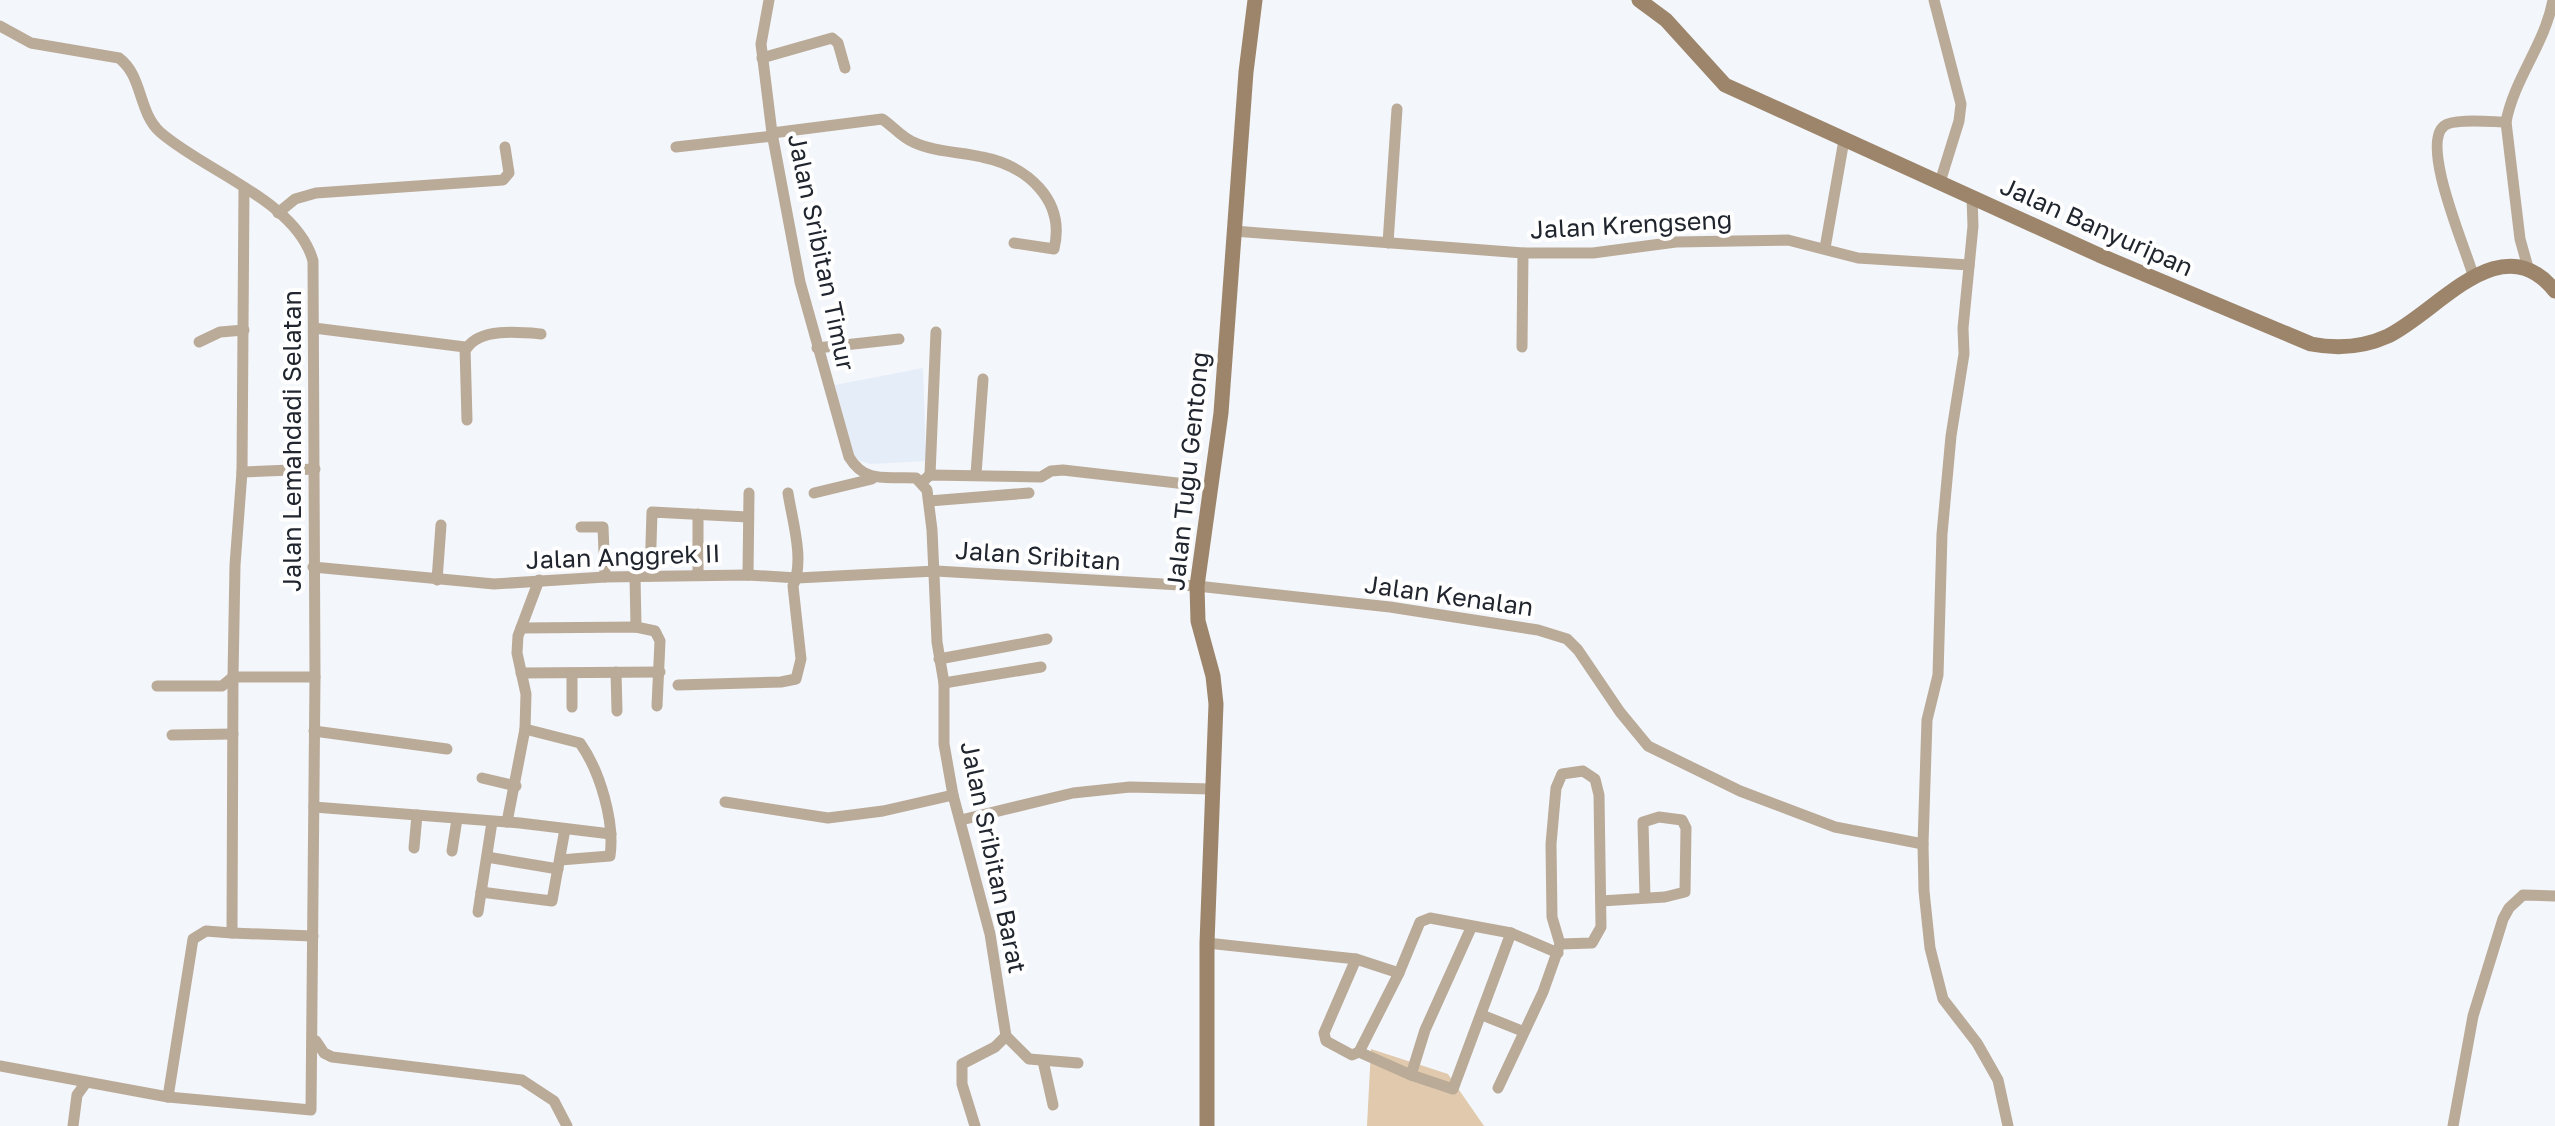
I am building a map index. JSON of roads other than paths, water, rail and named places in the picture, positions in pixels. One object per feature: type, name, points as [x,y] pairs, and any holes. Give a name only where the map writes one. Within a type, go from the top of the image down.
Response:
[{"type":"main road","name":"Jalan Tugu Gentong","points":[[1207,1126],[1216,704],[1213,676],[1198,621],[1197,586],[1221,413],[1255,0]]},
{"type":"main road","name":"Jalan Banyuripan","points":[[1639,0],[1666,20],[1725,85],[2311,344],[2348,347],[2386,336],[2474,276],[2505,265],[2530,270]]},
{"type":"main road","points":[[2530,270],[2555,291]]},
{"type":"street","name":"Jalan Sribitan Timur","points":[[769,0],[761,31],[762,58],[800,282],[849,458],[855,468],[872,479]]},
{"type":"street","points":[[1934,0],[1961,104],[1940,182]]},
{"type":"street","points":[[2530,270],[2520,239],[2506,122],[2509,104],[2546,29],[2553,0]]},
{"type":"street","name":"Jalan Lemahdadi Selatan","points":[[0,26],[31,42],[119,58],[136,78],[140,97],[156,128],[278,213],[304,237],[311,252],[316,469],[312,567],[315,678],[311,1110],[168,1096]]},
{"type":"street","points":[[762,58],[832,38],[838,42],[844,68]]},
{"type":"street","points":[[1388,242],[1397,109]]},
{"type":"street","points":[[676,147],[882,120],[910,142],[1000,162],[1037,182],[1049,199],[1056,221],[1054,250],[1014,243]]},
{"type":"street","points":[[2474,276],[2444,187],[2438,134],[2442,127],[2454,122],[2506,122]]},
{"type":"street","points":[[1825,248],[1844,140]]},
{"type":"street","points":[[278,213],[295,198],[316,193],[503,180],[508,173],[505,147]]},
{"type":"street","points":[[232,933],[232,734],[235,565],[242,472],[244,188]]},
{"type":"street","points":[[1972,197],[1961,391],[1951,436],[1942,534],[1938,674],[1928,720],[1922,844],[1925,914],[1936,977],[1950,1010],[1977,1044],[1998,1080],[2008,1126]]},
{"type":"street","name":"Jalan Krengseng","points":[[1234,231],[1523,253],[1593,253],[1676,242],[1788,240],[1858,258],[1969,265]]},
{"type":"street","points":[[1522,347],[1523,253]]},
{"type":"street","points":[[314,328],[467,348]]},
{"type":"street","points":[[199,342],[220,332],[244,330]]},
{"type":"street","points":[[467,420],[467,348],[476,338],[514,332],[541,334]]},
{"type":"street","points":[[936,332],[926,478],[936,572]]},
{"type":"street","points":[[816,348],[899,340]]},
{"type":"street","points":[[976,474],[982,379]]},
{"type":"street","points":[[242,472],[316,469]]},
{"type":"street","points":[[814,493],[872,479],[976,474],[1042,477],[1063,470],[1212,487]]},
{"type":"street","points":[[1002,474],[1002,495]]},
{"type":"street","points":[[748,493],[748,575]]},
{"type":"street","points":[[678,686],[796,679],[801,658],[794,586],[798,578],[788,493]]},
{"type":"street","points":[[928,501],[1029,494]]},
{"type":"street","points":[[650,576],[652,512],[748,517]]},
{"type":"street","points":[[698,514],[698,575]]},
{"type":"street","points":[[437,580],[441,526]]},
{"type":"street","points":[[582,528],[602,527],[606,577]]},
{"type":"street","name":"Jalan Anggrek II","points":[[312,567],[488,584],[635,576],[798,578],[936,572]]},
{"type":"street","name":"Jalan Sribitan","points":[[936,572],[1197,586]]},
{"type":"street","name":"Jalan Sribitan Barat","points":[[936,572],[944,744],[990,934],[1006,1036]]},
{"type":"street","points":[[635,576],[636,627]]},
{"type":"street","points":[[508,822],[525,729],[526,694],[517,653],[521,628],[539,580]]},
{"type":"street","name":"Jalan Kenalan","points":[[1197,586],[1418,611],[1556,635],[1578,650],[1648,746],[1740,791],[1835,827],[1922,844]]},
{"type":"street","points":[[521,628],[636,627],[655,631],[659,636],[660,672],[657,706]]},
{"type":"street","points":[[939,658],[1047,639]]},
{"type":"street","points":[[944,684],[1041,667]]},
{"type":"street","points":[[572,672],[572,707]]},
{"type":"street","points":[[616,672],[617,711]]},
{"type":"street","points":[[520,673],[660,672]]},
{"type":"street","points":[[157,686],[222,686],[233,677],[315,678]]},
{"type":"street","points":[[486,858],[559,865],[610,856],[611,834],[598,780],[583,746],[525,729]]},
{"type":"street","points":[[314,731],[447,749]]},
{"type":"street","points":[[172,735],[232,734]]},
{"type":"street","points":[[1356,959],[1324,1038],[1352,1056],[1359,1052],[1422,920],[1430,918],[1512,933],[1559,949],[1596,938],[1601,927],[1597,784],[1589,772],[1567,771],[1560,776],[1556,788],[1551,844],[1552,917],[1559,949],[1544,992],[1498,1088]]},
{"type":"street","points":[[482,778],[516,786]]},
{"type":"street","points":[[960,820],[1073,793],[1130,787],[1212,789]]},
{"type":"street","points":[[724,802],[828,818],[884,811],[954,794]]},
{"type":"street","points":[[314,807],[611,834]]},
{"type":"street","points":[[414,848],[416,815]]},
{"type":"street","points":[[1601,902],[1674,896],[1685,892],[1686,827],[1682,820],[1659,817],[1643,822],[1645,898]]},
{"type":"street","points":[[452,852],[457,819]]},
{"type":"street","points":[[478,912],[492,822]]},
{"type":"street","points":[[481,892],[547,903],[556,897],[565,828]]},
{"type":"street","points":[[2453,1126],[2473,1016],[2502,919],[2523,895],[2555,896]]},
{"type":"street","points":[[1411,1075],[1425,1030],[1472,928]]},
{"type":"street","points":[[0,1066],[168,1096],[193,939],[206,931],[313,936]]},
{"type":"street","points":[[1359,1052],[1411,1075],[1448,1088],[1456,1087],[1512,933]]},
{"type":"street","points":[[1208,944],[1356,959],[1399,973]]},
{"type":"street","points":[[1482,1015],[1522,1031]]},
{"type":"street","points":[[974,1126],[962,1084],[962,1064],[995,1047],[1006,1036],[1018,1052],[1030,1059],[1078,1063]]},
{"type":"street","points":[[314,1038],[319,1048],[332,1057],[522,1080],[554,1100],[567,1126]]},
{"type":"street","points":[[1043,1061],[1053,1105]]},
{"type":"street","points":[[73,1126],[77,1095],[85,1084]]}]
